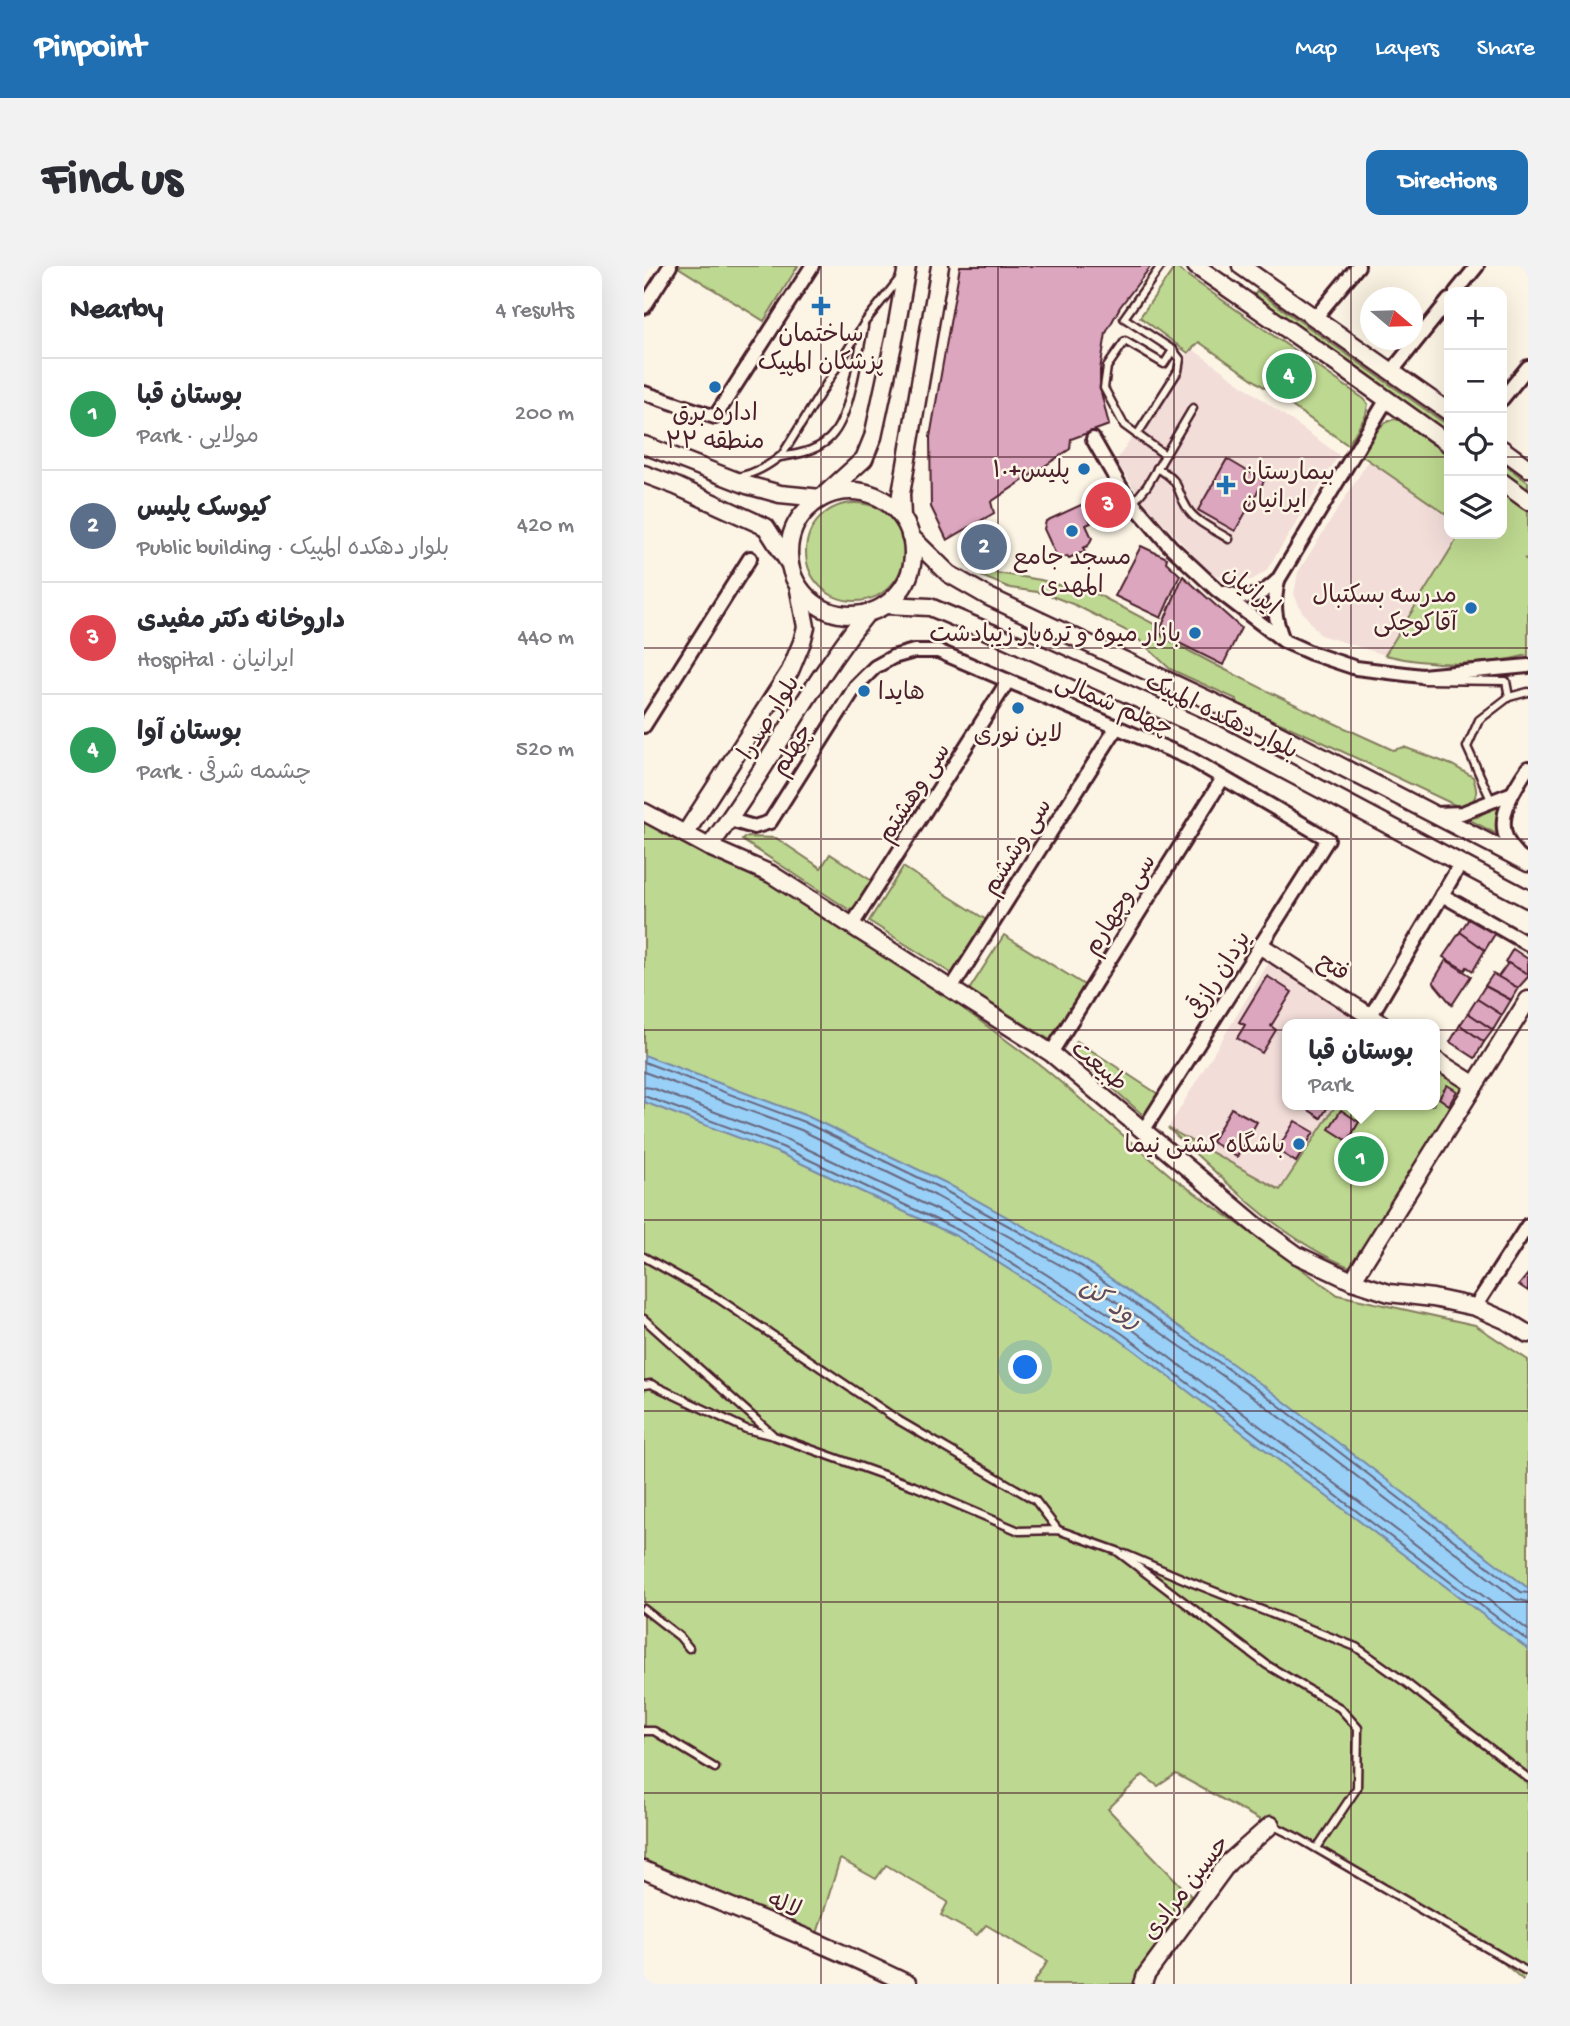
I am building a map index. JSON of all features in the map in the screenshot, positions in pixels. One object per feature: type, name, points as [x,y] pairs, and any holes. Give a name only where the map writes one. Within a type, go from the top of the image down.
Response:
[{"type":"street","points":[[644,307],[670,266]]},
{"type":"street","points":[[644,393],[715,417],[813,266]]},
{"type":"street","points":[[902,517],[901,494],[940,266]]},
{"type":"street","points":[[1196,266],[1444,440]]},
{"type":"street","points":[[1315,318],[1357,266]]},
{"type":"street","points":[[1460,287],[1477,266]]},
{"type":"street","points":[[790,565],[789,545],[794,527],[805,510],[864,459],[873,437],[906,269]]},
{"type":"street","points":[[1252,269],[1315,318],[1444,408]]},
{"type":"street","points":[[1392,371],[1444,306]]},
{"type":"street","points":[[1507,393],[1528,367]]},
{"type":"street","points":[[1217,590],[1249,597],[1265,593],[1278,580],[1387,399]]},
{"type":"street","name":"ایرانیان","points":[[1093,439],[1124,493],[1170,546],[1217,590],[1284,641],[1356,668],[1422,676],[1528,666]]},
{"type":"street","points":[[644,445],[730,479],[780,494],[821,498],[838,492],[856,491],[873,495],[889,504],[902,517],[911,536],[913,555],[909,575],[899,592],[885,605],[867,613],[848,615],[829,611],[812,602],[799,587],[790,565],[766,527],[676,485],[644,474]]},
{"type":"street","points":[[1507,453],[1528,468]]},
{"type":"street","points":[[1507,486],[1528,501]]},
{"type":"street","name":"بلوار دهکده المپیک","points":[[911,536],[948,574],[989,597],[1249,719],[1525,861]]},
{"type":"street","points":[[644,726],[750,558]]},
{"type":"street","points":[[1278,580],[1274,598],[1275,621],[1284,641]]},
{"type":"street","name":"بلوار صدرا","points":[[685,834],[790,671],[806,627],[799,587]]},
{"type":"street","name":"بلوار دهکده المپیک","points":[[885,605],[930,607],[1220,736],[1528,899]]},
{"type":"street","name":"بلوار صدرا","points":[[709,847],[730,820],[836,653],[867,613]]},
{"type":"street","name":"چهلم شمالی","points":[[875,667],[893,657],[914,651],[938,651],[1189,758],[1328,839]]},
{"type":"street","name":"چهلم","points":[[730,820],[754,827],[770,822],[856,687],[875,667]]},
{"type":"street","name":"سی وهشتم","points":[[852,925],[1008,681]]},
{"type":"street","name":"سی وششم","points":[[951,989],[1117,727]]},
{"type":"street","points":[[1525,861],[1507,841],[1504,827],[1510,794],[1528,768]]},
{"type":"street","name":"سی وچهارم","points":[[1051,1053],[1223,778]]},
{"type":"street","points":[[1435,814],[1462,813],[1510,794]]},
{"type":"street","name":"طبیعت","points":[[644,812],[709,847],[771,874],[1051,1053],[1258,1227],[1297,1255],[1352,1281],[1389,1293],[1433,1298],[1475,1307],[1528,1334]]},
{"type":"street","name":"یزدان رازقی","points":[[1143,1131],[1328,839]]},
{"type":"street","points":[[1377,1019],[1461,863]]},
{"type":"street","points":[[1442,895],[1528,944]]},
{"type":"street","name":"فتح","points":[[1261,946],[1374,1019]]},
{"type":"street","points":[[1352,1281],[1528,1000]]},
{"type":"street","points":[[1440,1063],[1475,1085]]},
{"type":"street","points":[[1475,1307],[1528,1225]]},
{"type":"street","name":"حسین مرادی","points":[[1143,1984],[1146,1975],[1228,1863],[1271,1825]]},
{"type":"street","name":"لاله","points":[[644,1871],[821,1944],[908,1984]]},
{"type":"lane","points":[[1137,435],[1178,371],[1180,359],[1173,350],[1124,318],[1161,266]]},
{"type":"lane","points":[[730,479],[767,466],[782,454],[865,322],[906,269]]},
{"type":"lane","points":[[778,457],[805,453],[823,444],[835,433],[846,408],[865,322]]},
{"type":"lane","points":[[1165,455],[1124,425],[1104,388],[1107,367],[1125,341],[1164,364],[1173,350]]},
{"type":"lane","points":[[1133,503],[1147,486],[1194,408]]},
{"type":"lane","points":[[1157,468],[1171,476],[1178,485],[1187,509],[1195,518],[1228,539]]},
{"type":"lane","points":[[1412,674],[1425,682],[1506,681],[1508,697]]},
{"type":"lane","points":[[1492,802],[1467,747],[1479,720],[1508,697],[1528,692]]},
{"type":"lane","points":[[644,1257],[719,1299],[898,1420],[1035,1500],[1058,1530]]},
{"type":"lane","points":[[644,1319],[774,1436]]},
{"type":"lane","points":[[644,1385],[651,1384],[746,1429],[774,1436],[914,1486],[1019,1531],[1058,1530],[1117,1550],[1356,1647],[1528,1778]]},
{"type":"lane","points":[[1117,1550],[1267,1665],[1340,1708],[1358,1728],[1357,1788],[1317,1849]]},
{"type":"lane","points":[[644,1609],[690,1648]]},
{"type":"lane","points":[[644,1731],[654,1731],[715,1768]]},
{"type":"lane","points":[[1271,1825],[1528,1972]]},
{"type":"shaded area","name":"بیمارستان ایرانیان","points":[[1191,348],[1339,455],[1266,571],[1252,580],[1231,580],[1210,573],[1149,508],[1116,461]]},
{"type":"shaded area","points":[[1369,460],[1444,514],[1444,539],[1457,539],[1385,655],[1320,635],[1301,610],[1294,594],[1298,572]]},
{"type":"shaded area","points":[[1268,964],[1355,1019],[1282,1019],[1282,1110],[1333,1110],[1280,1190],[1168,1128]]},
{"type":"green space","points":[[679,266],[798,266],[764,321]]},
{"type":"green space","points":[[1175,267],[1364,399],[1368,404],[1366,415],[1348,445],[1199,342],[1188,353],[1140,317]]},
{"type":"green space","points":[[1257,291],[1444,422],[1444,430],[1254,296]]},
{"type":"green space","points":[[1399,420],[1444,452],[1444,513],[1361,455],[1378,429],[1388,421]]},
{"type":"green space","points":[[1507,467],[1528,482],[1528,490],[1507,475]]},
{"type":"green space","name":"مدرسه بسکتبال آقاکوچکی","points":[[1507,497],[1528,512],[1528,560],[1524,558],[1528,561],[1528,655],[1493,662],[1456,664],[1385,655],[1457,539],[1507,539]]},
{"type":"green space","points":[[855,503],[874,506],[890,517],[901,533],[904,552],[901,571],[890,587],[874,598],[855,601],[836,598],[820,587],[809,571],[806,552],[809,533],[820,517],[836,506]]},
{"type":"green space","points":[[967,564],[997,573],[1095,593],[1156,625],[1155,633],[1303,708],[1393,750],[1404,747],[1452,765],[1473,777],[1475,796],[1468,806],[1457,806],[1239,705],[1236,699],[1170,669],[1133,634],[1075,605],[1044,593],[1010,588],[981,576]]},
{"type":"green space","points":[[1503,802],[1502,837],[1468,819],[1477,817]]},
{"type":"green space","points":[[644,814],[738,864],[945,995],[1044,1068],[1171,1176],[1338,1295],[1475,1325],[1528,1360],[1528,1984],[1479,1942],[1333,1856],[1176,1774],[1158,1786],[1143,1775],[1108,1809],[1191,1896],[1137,1974],[1134,1984],[1033,1984],[1048,1961],[986,1925],[977,1935],[941,1915],[948,1902],[886,1865],[876,1879],[840,1859],[817,1934],[644,1862]]},
{"type":"green space","points":[[745,837],[776,838],[821,868],[830,854],[872,881],[851,911],[742,840]]},
{"type":"green space","points":[[903,867],[988,921],[954,975],[869,921]]},
{"type":"green space","points":[[1004,935],[1086,986],[1052,1041],[969,990]]},
{"type":"green space","points":[[1077,1041],[1158,1094],[1144,1116],[1072,1052]]},
{"type":"green space","points":[[1440,1070],[1467,1086],[1352,1268],[1325,1256],[1277,1225],[1232,1188],[1168,1128],[1280,1190],[1333,1110],[1440,1110]]},
{"type":"water","name":"رود کن","points":[[644,1055],[807,1116],[944,1182],[1086,1261],[1268,1389],[1528,1588],[1528,1649],[1119,1339],[956,1236],[779,1153],[644,1102]]},
{"type":"building","points":[[960,266],[1151,266],[1120,307],[1106,333],[1100,388],[1109,425],[1071,439],[1070,449],[991,502],[994,513],[947,540],[931,507],[930,437]]},
{"type":"building","points":[[1227,459],[1264,481],[1235,531],[1198,510]]},
{"type":"building","points":[[1083,504],[1091,523],[1086,525],[1092,538],[1088,546],[1083,548],[1085,551],[1069,558],[1056,555],[1044,529],[1046,521]]},
{"type":"building","points":[[1141,546],[1167,558],[1166,562],[1180,575],[1161,618],[1115,596]]},
{"type":"building","points":[[1183,576],[1241,628],[1223,665],[1159,633]]},
{"type":"building","points":[[1470,917],[1495,934],[1485,950],[1460,932]]},
{"type":"building","points":[[1460,932],[1485,950],[1473,971],[1467,967],[1465,970],[1443,957]]},
{"type":"building","points":[[1513,949],[1528,959],[1528,974],[1505,962]]},
{"type":"building","points":[[1446,960],[1471,976],[1452,1005],[1433,982]]},
{"type":"building","points":[[1508,963],[1528,974],[1518,988],[1498,977]]},
{"type":"building","points":[[1493,974],[1518,988],[1511,1000],[1485,986]]},
{"type":"building","points":[[1267,976],[1292,992],[1271,1026],[1276,1030],[1262,1053],[1237,1038],[1245,1025],[1239,1022]]},
{"type":"building","points":[[1485,986],[1511,1000],[1502,1015],[1477,999]]},
{"type":"building","points":[[1477,999],[1502,1015],[1493,1030],[1468,1013]]},
{"type":"building","points":[[1468,1013],[1493,1030],[1484,1042],[1460,1025]]},
{"type":"building","points":[[1460,1025],[1484,1042],[1475,1058],[1450,1042]]},
{"type":"building","points":[[1447,1085],[1457,1091],[1449,1105],[1440,1096]]},
{"type":"building","points":[[1231,1108],[1257,1122],[1237,1157],[1212,1142]]},
{"type":"building","points":[[1309,1110],[1326,1110],[1321,1118]]},
{"type":"building","points":[[1341,1110],[1359,1122],[1348,1141],[1329,1129]]},
{"type":"building","points":[[1295,1121],[1314,1132],[1296,1162],[1277,1150]]},
{"type":"building","points":[[1528,1274],[1528,1291],[1519,1285]]},
{"type":"place","name":"ساختمان پزشکان المپیک","points":[[821,306]]},
{"type":"place","name":"بوستان آوا","points":[[1289,376]]},
{"type":"place","name":"اداره برق منطقه ۲۲","points":[[715,387]]},
{"type":"place","name":"پلیس+۱۰","points":[[1084,469]]},
{"type":"place","name":"بیمارستان ایرانیان","points":[[1226,485]]},
{"type":"place","name":"داروخانه دکتر مفیدی","points":[[1108,505]]},
{"type":"place","name":"مسجد جامع المهدی","points":[[1072,531]]},
{"type":"place","name":"کیوسک پلیس","points":[[984,547]]},
{"type":"place","name":"مدرسه بسکتبال آقاکوچکی","points":[[1471,608]]},
{"type":"place","name":"بازار میوه و تره‌بار زیبادشت","points":[[1195,633]]},
{"type":"place","name":"هایدا","points":[[864,691]]},
{"type":"place","name":"لاین نوری","points":[[1018,708]]},
{"type":"place","name":"باشگاه کشتی نیما","points":[[1299,1144]]},
{"type":"place","name":"بوستان قبا","points":[[1361,1159]]}]
